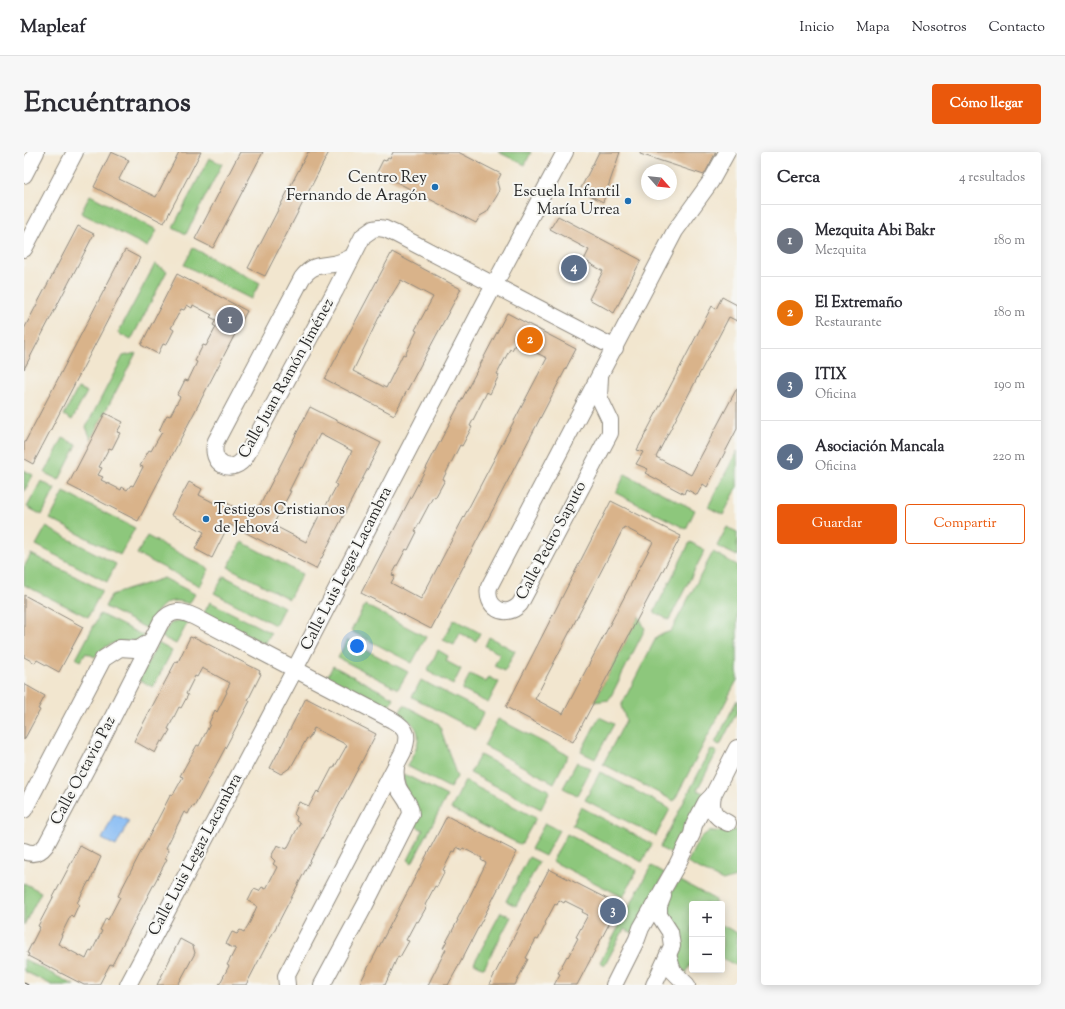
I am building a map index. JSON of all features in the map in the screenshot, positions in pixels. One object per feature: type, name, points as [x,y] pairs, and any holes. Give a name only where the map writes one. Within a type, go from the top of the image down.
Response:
[{"type":"street","points":[[24,175],[36,152]]},
{"type":"street","points":[[24,250],[75,152]]},
{"type":"street","name":"Calle Luis Legaz Lacambra","points":[[128,985],[565,152]]},
{"type":"street","name":"Calle Pedro Saputo","points":[[600,377],[599,396],[605,413],[610,420],[610,433],[520,604],[510,611],[499,610],[490,602],[488,597],[489,587],[675,231],[711,180],[727,152]]},
{"type":"street","name":"Calle Juan Ramón Jiménez","points":[[335,291],[334,281],[329,273],[323,270],[310,269],[302,278],[216,441],[213,448],[214,454],[216,459],[221,463],[233,467],[238,465],[246,456],[335,291],[363,236],[368,231],[379,228],[385,229],[494,285]]},
{"type":"street","points":[[310,269],[316,266],[333,264],[352,257]]},
{"type":"street","points":[[494,285],[614,348]]},
{"type":"street","points":[[577,418],[585,412],[591,410],[605,413]]},
{"type":"street","name":"Calle Octavio Paz","points":[[24,851],[34,854],[39,852],[46,845],[161,622],[170,613],[182,612],[195,617],[295,669]]},
{"type":"street","points":[[24,810],[101,662],[107,656],[120,648],[140,648],[151,641]]},
{"type":"street","points":[[107,656],[116,654],[128,659],[134,668],[135,675]]},
{"type":"street","points":[[287,985],[286,976],[404,752],[407,742],[407,736],[404,728],[399,724],[295,669]]},
{"type":"street","points":[[732,822],[717,817],[711,805],[713,795],[737,748]]},
{"type":"street","points":[[322,985],[365,905],[411,814],[410,807],[398,785],[395,773],[396,767]]},
{"type":"street","points":[[614,985],[641,928],[654,904],[665,888],[692,834],[694,825],[706,802],[713,795]]},
{"type":"street","points":[[375,807],[386,799],[396,799],[407,807],[411,814]]},
{"type":"street","points":[[692,834],[705,826],[732,822]]},
{"type":"street","points":[[654,985],[672,946],[671,935],[659,915],[659,906],[665,888]]},
{"type":"street","points":[[637,939],[652,929],[660,930],[671,935]]},
{"type":"street","points":[[668,955],[673,971],[686,985]]},
{"type":"street","points":[[659,985],[669,983],[686,985]]},
{"type":"green space","points":[[498,152],[531,152],[525,165]]},
{"type":"green space","points":[[209,158],[222,164],[186,234],[173,227]]},
{"type":"green space","points":[[90,195],[157,230],[148,247],[81,213]]},
{"type":"green space","points":[[193,248],[260,283],[251,299],[184,265]]},
{"type":"green space","points":[[155,264],[167,271],[131,340],[118,333]]},
{"type":"green space","points":[[136,353],[91,439],[86,427],[123,356]]},
{"type":"green space","points":[[78,388],[87,392],[72,420],[64,415]]},
{"type":"green space","points":[[63,438],[77,445],[59,480],[45,473]]},
{"type":"green space","points":[[737,451],[737,488],[723,515],[708,507]]},
{"type":"green space","points":[[24,470],[33,475],[24,492]]},
{"type":"green space","points":[[625,474],[695,510],[686,529],[616,493]]},
{"type":"green space","points":[[41,481],[55,489],[42,515],[27,507]]},
{"type":"green space","points":[[64,492],[135,528],[120,555],[50,519]]},
{"type":"green space","points":[[46,527],[116,564],[107,582],[36,545]]},
{"type":"green space","points":[[727,527],[737,532],[737,556],[717,546]]},
{"type":"green space","points":[[147,536],[209,569],[200,586],[137,554]]},
{"type":"green space","points":[[242,542],[302,574],[289,599],[228,567]]},
{"type":"green space","points":[[690,542],[705,550],[669,620],[654,612]]},
{"type":"green space","points":[[713,552],[737,565],[737,680],[674,801],[603,764],[626,720],[621,706],[657,636],[671,631]]},
{"type":"green space","points":[[31,554],[102,590],[88,617],[24,585],[24,567]]},
{"type":"green space","points":[[224,576],[284,607],[275,625],[214,593]]},
{"type":"green space","points":[[164,578],[195,594],[189,604],[181,601],[174,601],[163,606],[155,616],[148,629],[105,607],[111,595]]},
{"type":"green space","points":[[210,602],[271,633],[265,644],[204,613]]},
{"type":"green space","points":[[365,605],[426,637],[412,663],[351,631]]},
{"type":"green space","points":[[100,614],[144,636],[140,641],[120,642],[105,647],[95,657],[86,653],[81,661],[76,659]]},
{"type":"green space","points":[[639,616],[645,629],[609,700],[594,702]]},
{"type":"green space","points":[[454,619],[480,633],[476,641],[460,633],[454,645],[443,640]]},
{"type":"green space","points":[[179,620],[188,622],[176,644],[162,637],[170,624]]},
{"type":"green space","points":[[489,637],[515,651],[505,671],[494,666],[500,654],[485,646]]},
{"type":"green space","points":[[347,640],[408,672],[398,689],[338,658]]},
{"type":"green space","points":[[158,643],[172,651],[153,687],[139,680]]},
{"type":"green space","points":[[438,650],[448,656],[446,661],[461,669],[453,685],[427,671]]},
{"type":"green space","points":[[333,666],[394,698],[388,709],[327,677]]},
{"type":"green space","points":[[470,674],[486,682],[489,677],[499,682],[488,703],[462,690]]},
{"type":"green space","points":[[421,680],[484,712],[475,730],[412,697]]},
{"type":"green space","points":[[737,700],[737,712],[720,745],[715,743]]},
{"type":"green space","points":[[404,705],[439,724],[457,777],[450,788],[407,766],[418,743],[418,736],[417,730],[413,725],[407,719],[398,714]]},
{"type":"green space","points":[[599,717],[614,724],[595,759],[581,752]]},
{"type":"green space","points":[[498,719],[568,755],[554,783],[484,746]]},
{"type":"green space","points":[[711,749],[717,752],[697,790],[706,794],[674,855],[660,848]]},
{"type":"green space","points":[[480,755],[550,791],[541,809],[470,773]]},
{"type":"green space","points":[[577,762],[591,769],[577,795],[563,788]]},
{"type":"green space","points":[[600,772],[670,809],[656,836],[585,800]]},
{"type":"green space","points":[[404,774],[447,796],[412,863],[408,860],[423,830],[414,825],[403,777]]},
{"type":"green space","points":[[465,781],[536,818],[521,845],[451,809]]},
{"type":"green space","points":[[581,807],[652,844],[642,862],[572,825]]},
{"type":"green space","points":[[545,823],[559,830],[545,856],[531,849]]},
{"type":"green space","points":[[737,829],[736,877],[723,881],[687,863],[698,842],[705,834],[715,831],[729,832]]},
{"type":"green space","points":[[567,834],[637,870],[623,897],[552,861]]},
{"type":"green space","points":[[529,857],[539,862],[516,906],[506,901]]},
{"type":"green space","points":[[651,866],[665,873],[633,934],[624,929],[605,965],[600,962]]},
{"type":"green space","points":[[679,880],[714,899],[715,901],[689,901],[689,967],[685,975],[681,971],[678,963],[680,945],[679,936],[668,919],[666,912],[666,904]]},
{"type":"green space","points":[[24,883],[41,892],[24,925]]},
{"type":"green space","points":[[501,912],[511,917],[484,968],[474,963]]},
{"type":"green space","points":[[725,927],[737,933],[737,966],[725,960]]},
{"type":"green space","points":[[24,959],[74,985],[52,985],[24,971]]},
{"type":"water","points":[[114,814],[129,821],[116,846],[102,839]]},
{"type":"building","points":[[111,152],[129,160],[119,179],[156,197],[179,152],[201,152],[164,223],[94,187]]},
{"type":"building","points":[[240,152],[263,152],[213,248],[195,239]]},
{"type":"building","points":[[308,152],[329,152],[265,276],[248,268]]},
{"type":"building","name":"Centro Rey Fernando de Aragón","points":[[393,152],[458,152],[501,174],[497,182],[499,189],[498,194],[487,212],[480,216],[476,223],[377,172],[383,160],[386,161],[388,158],[390,159]]},
{"type":"building","points":[[599,152],[620,152],[603,202],[580,190]]},
{"type":"building","points":[[640,152],[716,152],[704,175],[677,166],[677,164],[670,164],[640,154]]},
{"type":"building","points":[[558,216],[641,260],[614,313],[589,299],[603,271],[584,260],[589,250],[550,229]]},
{"type":"building","points":[[78,226],[94,234],[24,369],[24,329]]},
{"type":"building","points":[[125,250],[140,258],[33,464],[24,459],[24,444]]},
{"type":"building","points":[[392,252],[461,289],[394,415],[325,379]],"holes":[[[401,280],[433,297],[415,330],[417,331],[405,355],[403,354],[386,388],[353,371],[381,313]]]},
{"type":"building","points":[[177,274],[247,311],[138,521],[68,485],[105,413],[123,422],[117,432],[120,433],[112,449],[109,448],[99,467],[102,468],[98,475],[103,477],[101,480],[121,490],[122,487],[127,490],[131,485],[133,486],[143,467],[140,466],[162,432],[159,431],[164,420],[167,415],[170,416],[180,397],[177,395],[185,380],[188,381],[197,362],[195,361],[203,345],[206,346],[216,327],[213,325],[216,320],[210,317],[212,315],[193,305],[192,308],[187,305],[184,310],[181,309],[171,328],[174,330],[169,340],[166,345],[163,344],[158,354],[141,345]]},
{"type":"building","points":[[722,297],[737,305],[737,321],[729,317],[656,457],[691,475],[737,388],[737,429],[707,487],[703,484],[697,495],[686,489],[684,494],[645,473],[648,469],[636,464],[643,452],[637,450],[712,306],[716,309]]},
{"type":"building","points":[[507,313],[576,349],[431,629],[361,593]],"holes":[[[516,343],[547,358],[421,599],[391,583],[395,576],[392,575],[406,549],[408,550],[417,532],[415,531],[433,497],[435,498],[445,480],[443,479],[460,445],[462,446],[472,427],[470,426],[487,392],[490,394],[499,375],[497,374],[510,349],[512,350]]]},
{"type":"building","points":[[310,407],[381,443],[316,569],[229,524],[212,558],[195,549],[204,532],[171,515],[189,482],[202,489],[199,495],[222,507],[225,502],[254,517]],"holes":[[[320,434],[352,451],[335,484],[337,485],[324,509],[323,508],[306,542],[273,525],[291,491],[289,491],[301,467],[303,468]]]},
{"type":"building","points":[[611,501],[681,536],[573,742],[506,707]],"holes":[[[624,527],[653,542],[563,714],[535,699]]]},
{"type":"building","points":[[24,595],[83,627],[59,672],[37,660],[35,663],[24,657]]},
{"type":"building","points":[[190,637],[194,637],[260,671],[259,673],[261,674],[248,700],[250,701],[194,807],[192,806],[188,814],[184,812],[166,848],[169,850],[165,858],[167,859],[112,965],[110,964],[99,985],[84,985],[28,956],[29,954],[27,953],[40,927],[38,926],[80,846],[101,857],[90,882],[89,881],[77,903],[79,904],[73,917],[71,915],[58,944],[86,959],[90,950],[92,951],[102,931],[100,930],[106,918],[108,920],[120,897],[118,896],[171,794],[173,795],[183,777],[180,776],[197,745],[199,746],[215,710],[217,712],[230,683],[202,668],[197,677],[195,676],[186,694],[188,695],[181,708],[179,707],[168,729],[170,730],[163,742],[161,741],[155,753],[134,741],[176,661],[178,662]]},
{"type":"building","points":[[24,684],[45,696],[38,709],[40,710],[24,740]]},
{"type":"building","points":[[306,698],[376,734],[246,985],[219,985],[236,948],[232,948],[226,944],[232,932],[237,934],[240,930],[244,932],[250,922],[257,906],[248,901],[254,889],[259,891],[262,887],[266,889],[277,867],[273,864],[275,861],[271,857],[277,845],[287,849],[300,823],[296,821],[297,817],[294,814],[299,802],[309,806],[317,791],[319,793],[332,768],[334,768],[347,745],[314,728],[309,739],[307,738],[291,767],[281,774],[270,768]]},
{"type":"building","points":[[447,816],[517,852],[458,967],[448,985],[428,985],[446,949],[443,948],[486,863],[481,860],[482,858],[463,848],[462,850],[457,847],[455,852],[453,851],[443,870],[445,871],[437,887],[435,886],[425,905],[427,906],[418,922],[416,921],[406,940],[409,941],[400,957],[398,956],[385,985],[359,985]]},
{"type":"building","points":[[549,869],[619,905],[577,985],[554,985],[560,974],[558,973],[578,938],[576,937],[588,915],[582,912],[583,910],[565,901],[564,903],[559,900],[557,905],[555,904],[545,923],[546,924],[538,940],[536,939],[526,958],[528,959],[515,985],[489,985]]},
{"type":"building","points":[[180,939],[193,946],[195,953],[178,985],[157,985]]},
{"type":"tram line","points":[[24,983],[28,985]]},
{"type":"place","name":"Centro Rey Fernando de Aragón","points":[[435,187]]},
{"type":"place","name":"Escuela Infantil María Urrea","points":[[628,201]]},
{"type":"place","name":"Asociación Mancala","points":[[574,268]]},
{"type":"place","name":"Mezquita Abi Bakr","points":[[230,320]]},
{"type":"place","name":"El Extremaño","points":[[530,340]]},
{"type":"place","name":"Testigos Cristianos de Jehová","points":[[206,519]]},
{"type":"place","name":"ITIX","points":[[613,911]]}]
